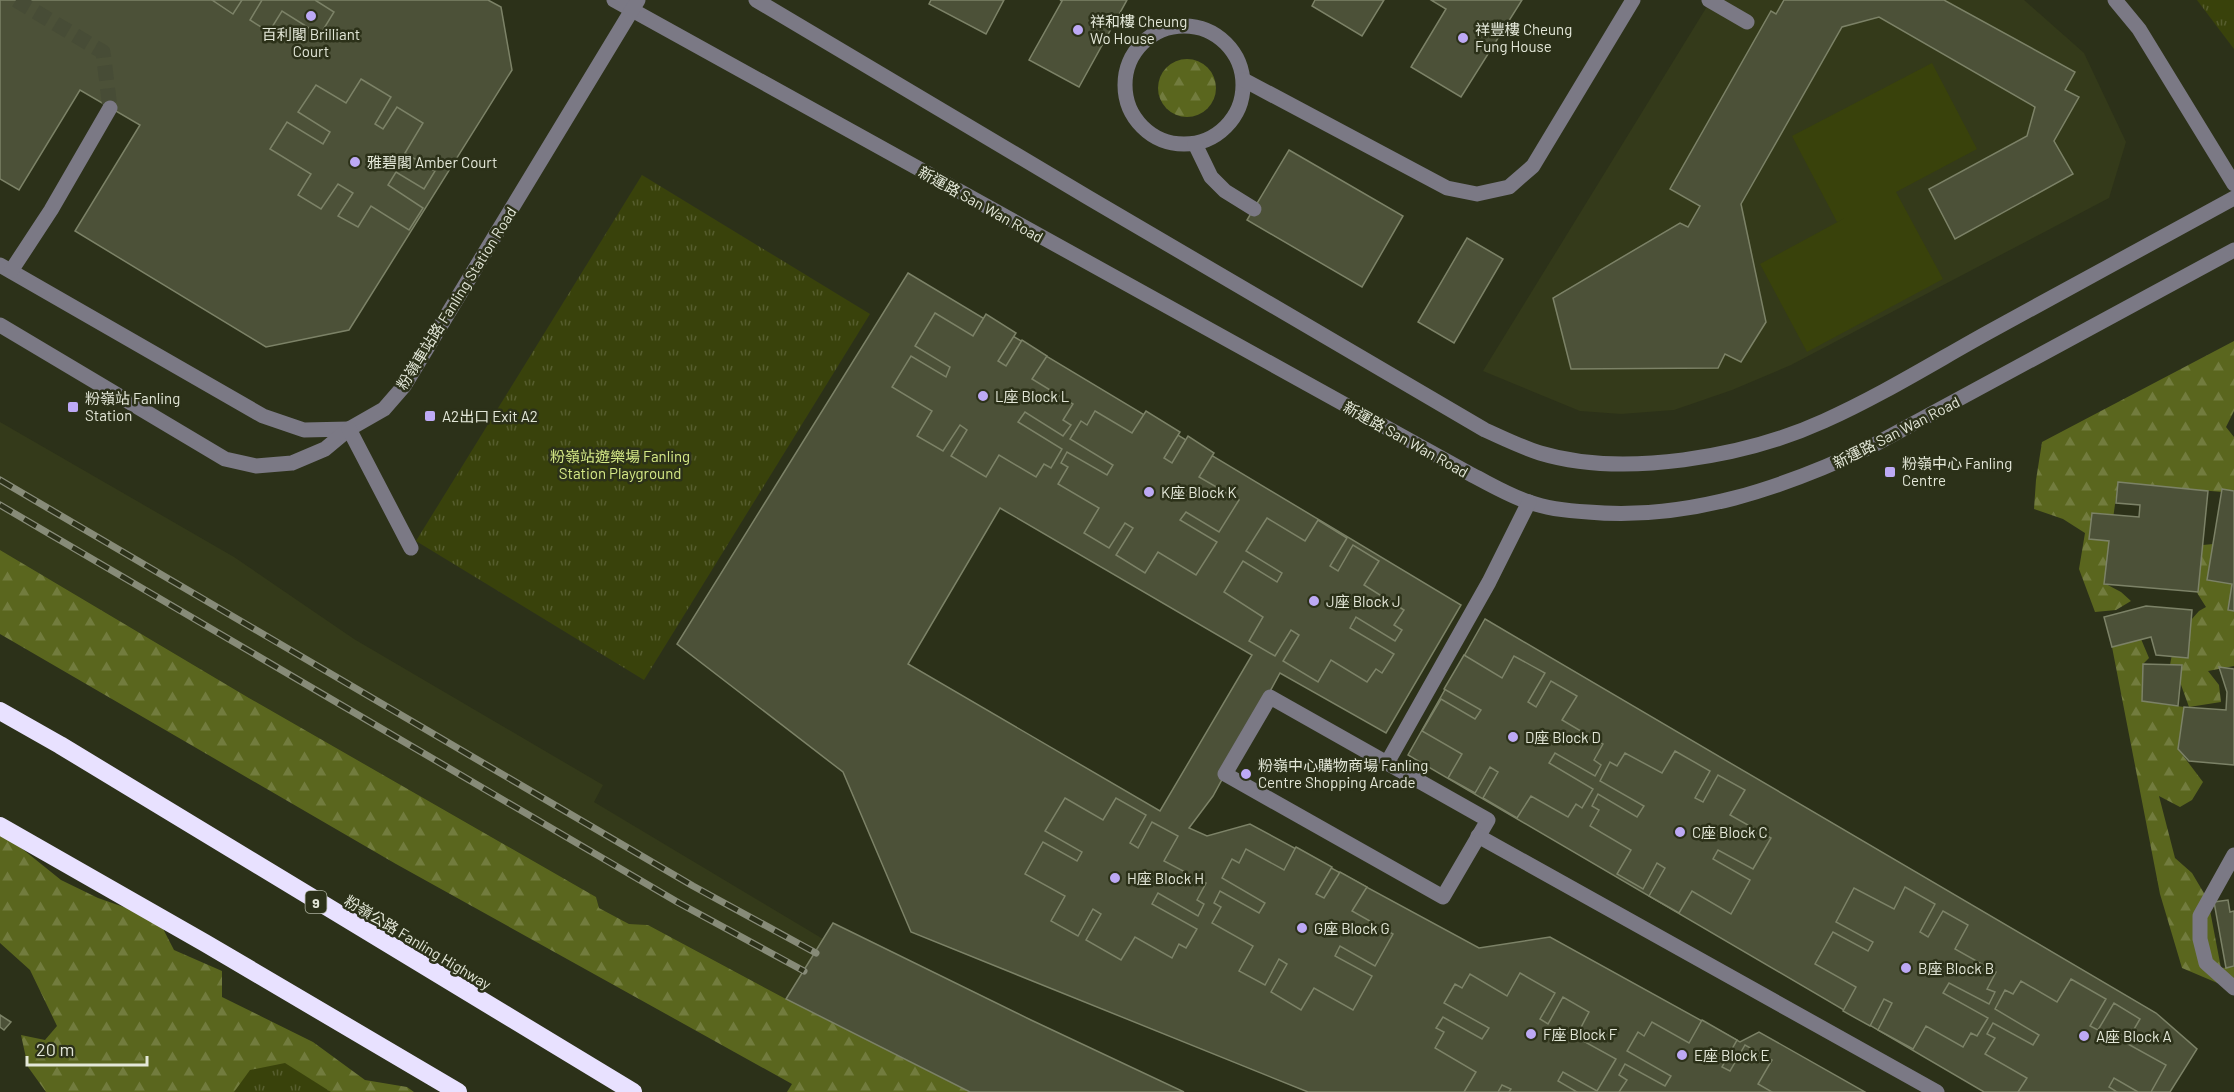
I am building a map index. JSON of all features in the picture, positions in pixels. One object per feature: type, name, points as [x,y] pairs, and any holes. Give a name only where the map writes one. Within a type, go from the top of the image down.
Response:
[{"type":"highway","name":"粉嶺公路 Fanling Highway","points":[[0,711],[60,745],[633,1092]]},
{"type":"highway","points":[[0,826],[458,1092]]},
{"type":"street","name":"新運路 San Wan Road","points":[[614,0],[635,5],[1461,470],[1529,502],[1565,510],[1606,514],[1676,510],[1726,501],[1817,472],[1872,446],[2234,250]]},
{"type":"street","points":[[756,0],[1485,430],[1539,453],[1583,462],[1630,464],[1678,461],[1774,440],[1823,422],[2234,198]]},
{"type":"street","points":[[1244,80],[1447,188],[1478,194],[1509,187],[1533,166],[1633,0]]},
{"type":"street","points":[[1709,0],[1747,22]]},
{"type":"street","points":[[2115,0],[2139,29],[2234,184]]},
{"type":"street","name":"粉嶺車站路 Fanling Station Road","points":[[5,268],[263,417],[304,430],[349,429],[384,409],[405,386],[635,5]]},
{"type":"street","points":[[1177,26],[1196,27],[1214,33],[1229,46],[1239,61],[1244,80],[1243,97],[1236,114],[1226,128],[1211,138],[1195,144],[1176,145],[1157,139],[1142,128],[1131,113],[1125,94],[1125,76],[1131,58],[1143,42],[1158,32],[1177,26]]},
{"type":"street","points":[[5,268],[51,210],[110,108]]},
{"type":"street","points":[[1195,144],[1211,177],[1225,191],[1254,209]]},
{"type":"street","points":[[0,325],[225,459],[256,466],[292,463],[325,449],[349,429],[411,548]]},
{"type":"street","points":[[1387,763],[1493,573],[1529,502]]},
{"type":"street","points":[[1270,697],[1488,820],[1478,836],[1443,897],[1226,774],[1270,697]]},
{"type":"street","points":[[1478,836],[1937,1092]]},
{"type":"street","points":[[2234,855],[2200,916],[2200,939],[2206,963],[2234,988]]},
{"type":"shaded area","points":[[1711,0],[2024,0],[2084,53],[2126,142],[2109,198],[1791,365],[1732,390],[1674,410],[1621,414],[1580,411],[1483,371]]},
{"type":"shaded area","points":[[0,422],[234,557],[354,639],[603,785],[594,802],[823,939],[786,999],[648,925],[629,924],[599,908],[596,897],[249,698],[0,550]]},
{"type":"green space","points":[[2197,0],[2234,0],[2234,49]]},
{"type":"green space","points":[[1181,59],[1193,59],[1208,67],[1216,82],[1216,94],[1208,109],[1193,117],[1181,117],[1166,109],[1158,94],[1158,82],[1166,67]]},
{"type":"green space","points":[[1932,63],[1977,149],[1896,192],[1943,279],[1807,352],[1760,264],[1845,218],[1837,222],[1792,136]]},
{"type":"green space","name":"粉嶺站遊樂場 Fanling Station Playground","points":[[642,175],[870,314],[644,680],[416,541]]},
{"type":"green space","points":[[2234,341],[2234,411],[2226,427],[2234,437],[2234,493],[2118,483],[2104,583],[2121,592],[2131,601],[2116,610],[2095,612],[2079,569],[2085,533],[2063,519],[2034,509],[2042,442]]},
{"type":"green space","points":[[2234,542],[2234,666],[2208,671],[2219,685],[2221,702],[2189,707],[2180,682],[2170,665],[2175,638],[2199,611],[2206,607],[2191,582],[2190,570],[2203,545]]},
{"type":"green space","points":[[0,550],[249,698],[596,897],[599,908],[629,924],[648,925],[786,999],[970,1092],[787,1092],[792,1084],[396,864],[0,634]]},
{"type":"green space","points":[[2141,639],[2149,658],[2143,664],[2142,701],[2184,707],[2178,749],[2203,782],[2192,800],[2180,807],[2159,796],[2175,858],[2192,873],[2208,900],[2221,968],[2234,967],[2234,990],[2182,968],[2160,894],[2112,647]]},
{"type":"green space","points":[[0,831],[61,880],[98,898],[158,919],[174,950],[222,971],[222,997],[313,1042],[365,1080],[407,1087],[414,1092],[46,1092],[28,1067],[21,1035],[45,1040],[57,1026],[30,970],[0,943]]},
{"type":"green space","points":[[285,1063],[331,1092],[234,1092],[250,1070]]},
{"type":"building","points":[[0,0],[488,0],[501,7],[512,70],[349,330],[266,347],[75,231],[140,125],[80,90],[19,190],[0,179]]},
{"type":"building","name":"百利閣 Brilliant Court","points":[[212,0],[242,0],[233,14]]},
{"type":"building","name":"百利閣 Brilliant Court","points":[[262,0],[315,0],[334,12],[320,35],[282,11],[269,32],[250,20]]},
{"type":"building","points":[[931,0],[1004,0],[986,34],[929,4]]},
{"type":"building","name":"祥和樓 Cheung Wo House","points":[[1060,0],[1127,0],[1079,87],[1029,60],[1062,1]]},
{"type":"building","points":[[1315,0],[1384,0],[1362,36],[1312,6]]},
{"type":"building","name":"祥豐樓 Cheung Fung House","points":[[1431,0],[1522,0],[1461,97],[1411,67],[1446,9]]},
{"type":"building","points":[[1784,0],[1944,0],[2075,72],[2065,90],[2079,97],[2054,141],[2073,174],[1955,239],[1929,189],[2027,136],[2035,107],[1879,17],[1842,27],[1741,204],[1766,322],[1741,362],[1725,354],[1718,368],[1571,369],[1553,298],[1680,223],[1688,227],[1700,206],[1670,189],[1771,11],[1776,14]]},
{"type":"building","name":"雅碧閣 Amber Court","points":[[361,79],[391,97],[375,124],[383,129],[397,107],[423,123],[405,153],[435,171],[424,189],[396,172],[388,185],[423,208],[409,230],[371,206],[358,227],[338,216],[353,193],[338,184],[321,209],[298,195],[311,174],[270,149],[287,122],[323,144],[330,132],[298,112],[316,85],[346,103]]},
{"type":"building","points":[[1289,150],[1403,216],[1362,287],[1247,220]]},
{"type":"building","points":[[1467,238],[1503,259],[1454,343],[1418,322]]},
{"type":"building","points":[[908,273],[1461,605],[1386,733],[1280,673],[1213,796],[1189,828],[1207,836],[1250,824],[1479,948],[1550,937],[1740,1042],[1759,1032],[1865,1092],[1308,1092],[911,932],[843,772],[677,644]],"holes":[[[1000,508],[1252,655],[1160,811],[908,664]]]},
{"type":"building","name":"L座 Block L","points":[[935,313],[973,336],[986,314],[1016,333],[998,361],[1006,366],[1022,340],[1047,356],[1032,379],[1073,404],[1063,420],[1071,425],[1063,436],[1025,412],[1018,422],[1062,449],[1051,468],[1044,464],[1036,477],[999,455],[986,477],[951,456],[967,430],[960,425],[943,451],[917,436],[932,411],[892,387],[911,356],[946,377],[950,367],[915,346]]},
{"type":"building","name":"K座 Block K","points":[[1095,411],[1132,433],[1146,411],[1180,432],[1164,458],[1172,463],[1188,436],[1214,453],[1199,477],[1239,500],[1219,532],[1186,512],[1180,520],[1217,542],[1196,575],[1158,552],[1145,573],[1116,555],[1133,528],[1125,523],[1109,548],[1084,533],[1099,508],[1058,484],[1068,467],[1061,463],[1067,452],[1107,475],[1113,465],[1070,439],[1081,421],[1087,425]]},
{"type":"building","points":[[2118,482],[2208,491],[2198,592],[2104,584],[2109,541],[2089,539],[2092,513],[2139,517],[2140,505],[2116,503]]},
{"type":"building","points":[[2222,489],[2234,491],[2234,611],[2228,610],[2232,584],[2207,580]]},
{"type":"building","name":"J座 Block J","points":[[1267,518],[1305,541],[1318,520],[1347,538],[1330,566],[1338,571],[1353,545],[1379,561],[1364,585],[1404,610],[1394,625],[1402,630],[1395,641],[1356,617],[1350,628],[1394,654],[1382,673],[1376,669],[1367,682],[1331,660],[1318,682],[1283,661],[1299,635],[1291,630],[1275,656],[1249,641],[1263,617],[1224,592],[1243,561],[1277,582],[1282,573],[1246,551]]},
{"type":"building","points":[[2146,606],[2192,610],[2188,658],[2156,655],[2151,637],[2112,647],[2104,617]]},
{"type":"building","points":[[1485,619],[2156,1013],[2197,1049],[2170,1092],[1984,1092],[1408,755]]},
{"type":"building","name":"D座 Block D","points":[[1464,655],[1502,678],[1514,656],[1545,673],[1528,702],[1536,707],[1551,681],[1577,696],[1562,720],[1603,744],[1594,760],[1601,765],[1595,776],[1555,753],[1549,763],[1593,789],[1582,808],[1576,804],[1568,817],[1531,796],[1517,818],[1483,798],[1498,772],[1490,767],[1475,793],[1448,778],[1462,754],[1422,731],[1441,699],[1475,719],[1481,710],[1444,689]]},
{"type":"building","points":[[2143,664],[2182,665],[2178,706],[2142,701]]},
{"type":"building","points":[[2219,667],[2234,669],[2234,765],[2189,761],[2178,749],[2184,707],[2226,710],[2227,692]]},
{"type":"building","name":"C座 Block C","points":[[1675,751],[1710,771],[1695,798],[1703,802],[1718,775],[1745,790],[1730,815],[1771,838],[1753,869],[1718,850],[1713,859],[1750,880],[1731,914],[1692,891],[1679,913],[1649,896],[1665,868],[1657,863],[1643,889],[1617,874],[1631,850],[1590,826],[1599,810],[1592,806],[1598,794],[1637,817],[1644,806],[1600,781],[1610,762],[1617,766],[1625,753],[1662,773]]},
{"type":"building","name":"H座 Block H","points":[[1065,798],[1103,820],[1116,798],[1146,815],[1130,843],[1138,848],[1152,822],[1178,836],[1164,861],[1206,883],[1197,900],[1204,904],[1198,916],[1158,893],[1152,904],[1197,929],[1186,948],[1179,944],[1172,958],[1135,937],[1121,960],[1086,940],[1101,914],[1093,909],[1078,936],[1051,921],[1065,896],[1025,874],[1043,842],[1077,861],[1082,852],[1045,831]]},
{"type":"building","name":"G座 Block G","points":[[1296,847],[1332,867],[1316,894],[1324,898],[1340,872],[1367,887],[1352,911],[1393,934],[1375,966],[1340,946],[1335,956],[1372,976],[1353,1010],[1314,988],[1301,1010],[1271,992],[1287,964],[1279,959],[1265,985],[1239,971],[1253,946],[1212,923],[1221,907],[1214,903],[1220,891],[1259,913],[1265,903],[1222,878],[1232,859],[1239,863],[1246,849],[1284,870]]},
{"type":"building","name":"B座 Block B","points":[[1905,887],[1935,904],[1920,932],[1928,937],[1943,911],[1968,925],[1955,949],[1996,972],[1987,989],[1995,992],[1989,1004],[1949,983],[1943,993],[1988,1018],[1977,1036],[1971,1033],[1963,1047],[1926,1026],[1913,1049],[1878,1030],[1892,1003],[1884,999],[1870,1026],[1843,1011],[1856,987],[1815,964],[1833,932],[1868,951],[1873,942],[1836,922],[1854,888],[1894,909]]},
{"type":"building","points":[[2228,900],[2230,912],[2234,911],[2234,966],[2226,968],[2214,902]]},
{"type":"building","points":[[833,923],[1184,1092],[970,1092],[786,999]]},
{"type":"building","name":"F座 Block F","points":[[1520,973],[1555,993],[1540,1019],[1548,1024],[1563,997],[1589,1012],[1576,1037],[1616,1059],[1597,1091],[1563,1072],[1558,1081],[1577,1092],[1509,1092],[1511,1089],[1502,1085],[1498,1092],[1464,1092],[1476,1072],[1435,1048],[1444,1032],[1436,1028],[1443,1017],[1482,1039],[1489,1028],[1444,1003],[1455,984],[1462,988],[1470,974],[1507,996]]},
{"type":"building","name":"A座 Block A","points":[[2071,979],[2106,999],[2090,1026],[2098,1030],[2114,1003],[2140,1019],[2126,1043],[2166,1065],[2151,1092],[2138,1092],[2114,1078],[2109,1087],[2117,1092],[2018,1092],[2027,1078],[1985,1054],[1995,1038],[1987,1034],[1993,1023],[2033,1045],[2039,1035],[1995,1009],[2005,990],[2013,994],[2021,981],[2057,1002]]},
{"type":"building","points":[[0,1015],[11,1022],[4,1030],[0,1027]]},
{"type":"building","name":"E座 Block E","points":[[1702,1020],[1737,1040],[1722,1067],[1730,1071],[1745,1045],[1772,1060],[1758,1084],[1772,1092],[1619,1092],[1627,1080],[1619,1075],[1625,1064],[1665,1086],[1671,1076],[1627,1051],[1638,1032],[1644,1036],[1652,1022],[1689,1043]]},
{"type":"tunnel","points":[[16,0],[103,52],[110,108]]},
{"type":"railway","points":[[0,480],[693,886],[816,953]]},
{"type":"railway","points":[[0,505],[679,903],[804,971]]},
{"type":"place","name":"百利閣 Brilliant Court","points":[[311,16]]},
{"type":"place","name":"祥和樓 Cheung Wo House","points":[[1078,30]]},
{"type":"place","name":"祥豐樓 Cheung Fung House","points":[[1463,38]]},
{"type":"place","name":"雅碧閣 Amber Court","points":[[355,162]]},
{"type":"place","name":"L座 Block L","points":[[983,396]]},
{"type":"place","name":"粉嶺站 Fanling Station","points":[[73,407]]},
{"type":"place","name":"A2出口 Exit A2","points":[[430,416]]},
{"type":"place","name":"粉嶺中心 Fanling Centre","points":[[1890,472]]},
{"type":"place","name":"K座 Block K","points":[[1149,492]]},
{"type":"place","name":"J座 Block J","points":[[1314,601]]},
{"type":"place","name":"D座 Block D","points":[[1513,737]]},
{"type":"place","name":"粉嶺中心購物商場 Fanling Centre Shopping Arcade","points":[[1246,774]]},
{"type":"place","name":"C座 Block C","points":[[1680,832]]},
{"type":"place","name":"H座 Block H","points":[[1115,878]]},
{"type":"place","name":"G座 Block G","points":[[1302,928]]},
{"type":"place","name":"B座 Block B","points":[[1906,968]]},
{"type":"place","name":"F座 Block F","points":[[1531,1034]]},
{"type":"place","name":"A座 Block A","points":[[2084,1036]]},
{"type":"place","name":"E座 Block E","points":[[1682,1055]]}]
